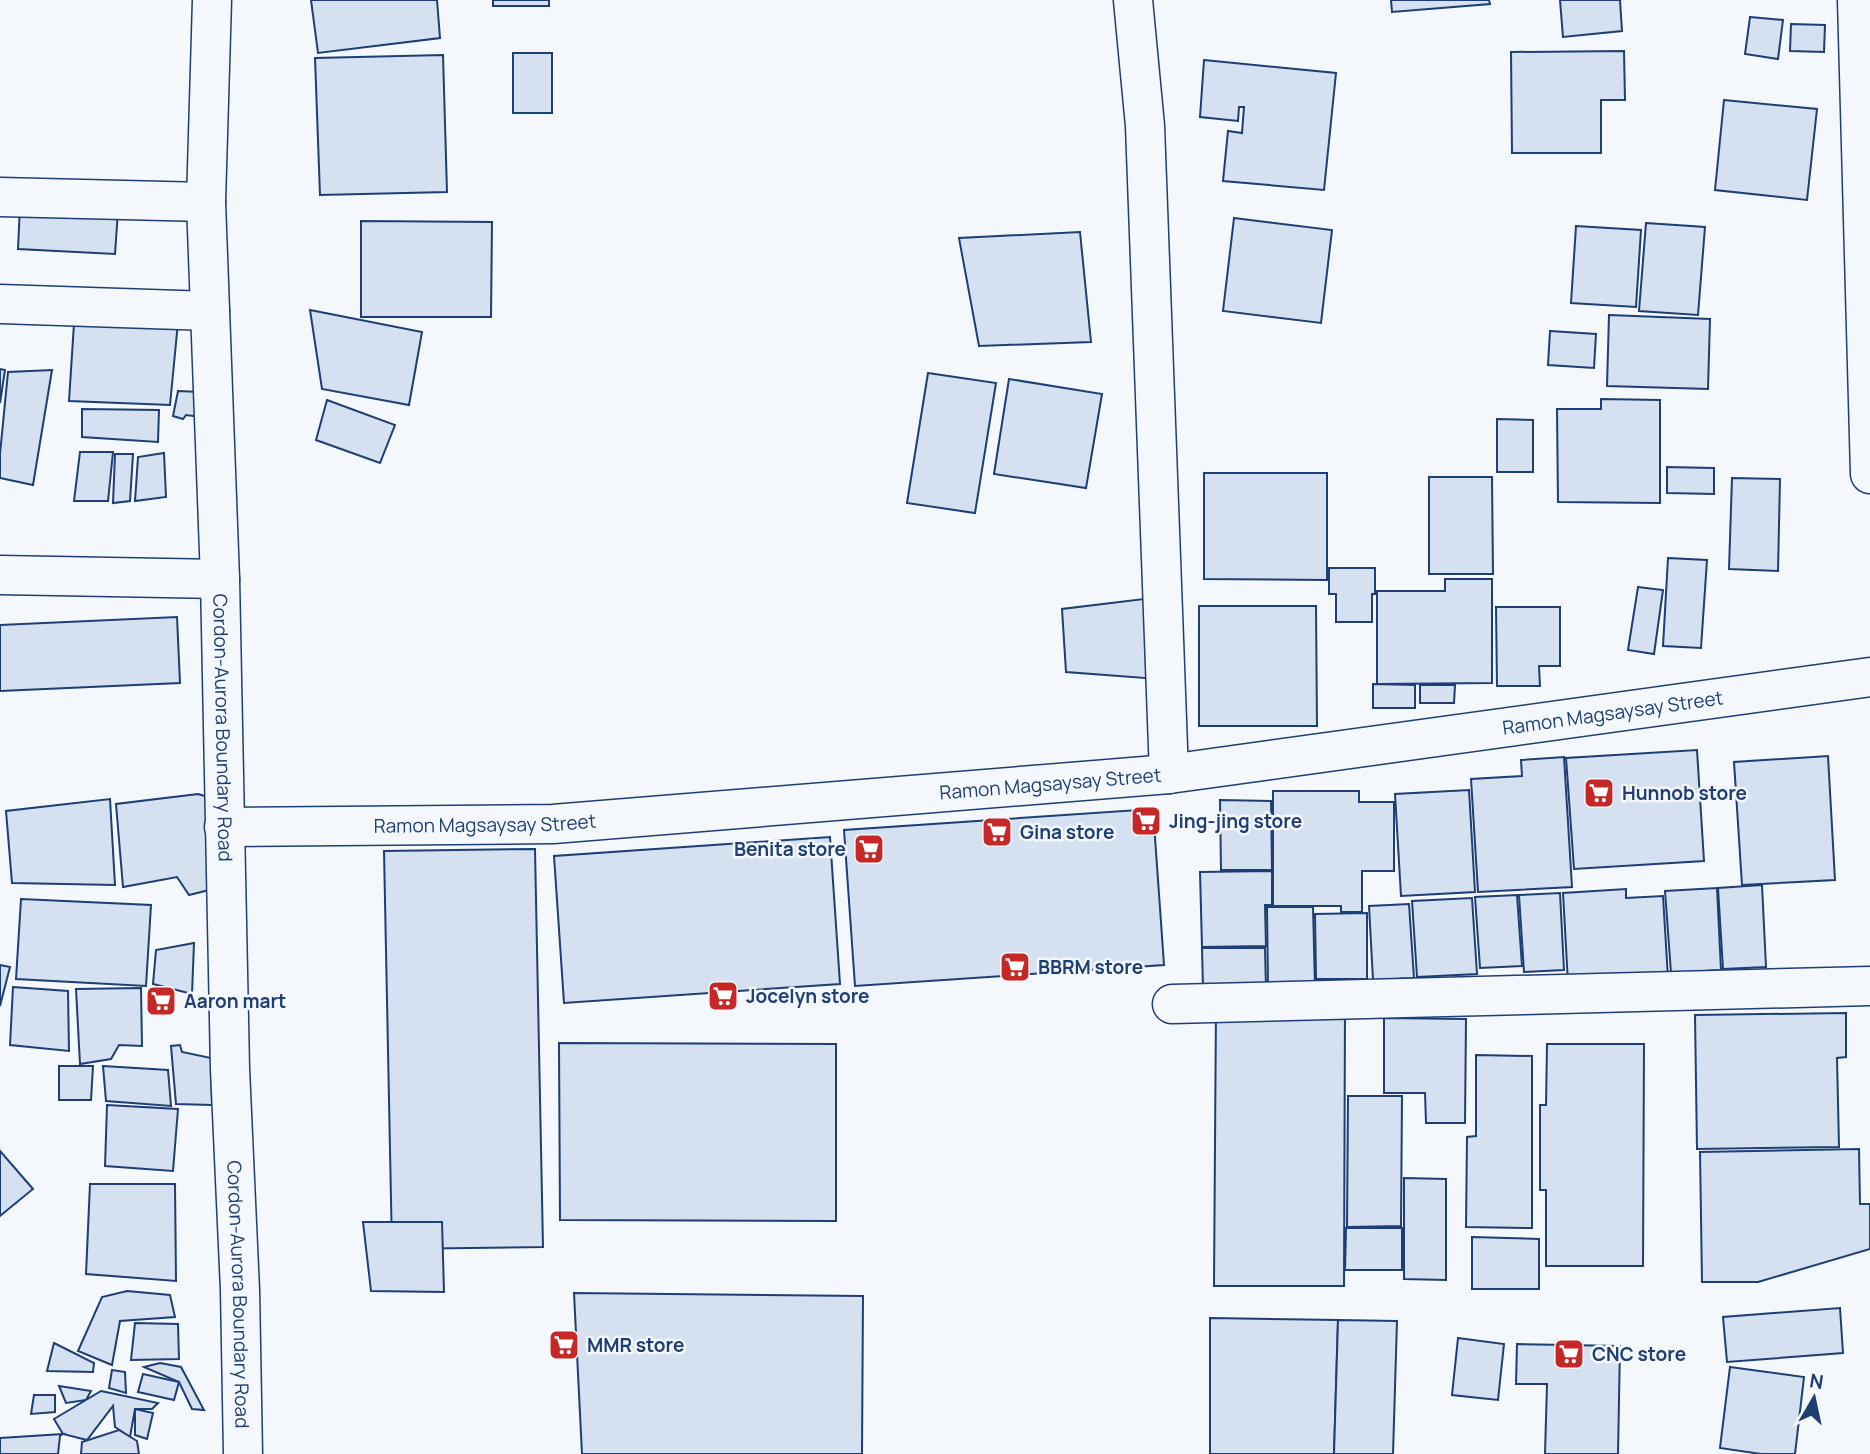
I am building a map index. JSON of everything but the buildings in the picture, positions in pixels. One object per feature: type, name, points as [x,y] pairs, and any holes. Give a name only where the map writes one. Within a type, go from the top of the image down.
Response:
[{"type":"street","name":"Cordon-Aurora Boundary Road","points":[[212,0],[206,202],[220,579],[230,1069],[240,1290],[243,1454]]},
{"type":"street","points":[[1133,0],[1145,126],[1169,774]]},
{"type":"street","points":[[1857,0],[1870,474]]},
{"type":"street","points":[[0,197],[206,202]]},
{"type":"street","points":[[0,304],[210,311]]},
{"type":"street","points":[[0,575],[220,579]]},
{"type":"street","name":"Ramon Magsaysay Street","points":[[224,827],[553,824],[1169,774],[1870,677]]},
{"type":"street","points":[[1172,1004],[1870,986]]},
{"type":"place","name":"Hunnob store","points":[[1599,793]]},
{"type":"place","name":"Jing-jing store","points":[[1146,821]]},
{"type":"place","name":"Gina store","points":[[997,832]]},
{"type":"place","name":"Benita store","points":[[869,849]]},
{"type":"place","name":"BBRM store","points":[[1015,967]]},
{"type":"place","name":"Jocelyn store","points":[[723,996]]},
{"type":"place","name":"Aaron mart","points":[[161,1001]]},
{"type":"place","name":"MMR store","points":[[564,1345]]},
{"type":"place","name":"CNC store","points":[[1569,1354]]}]
